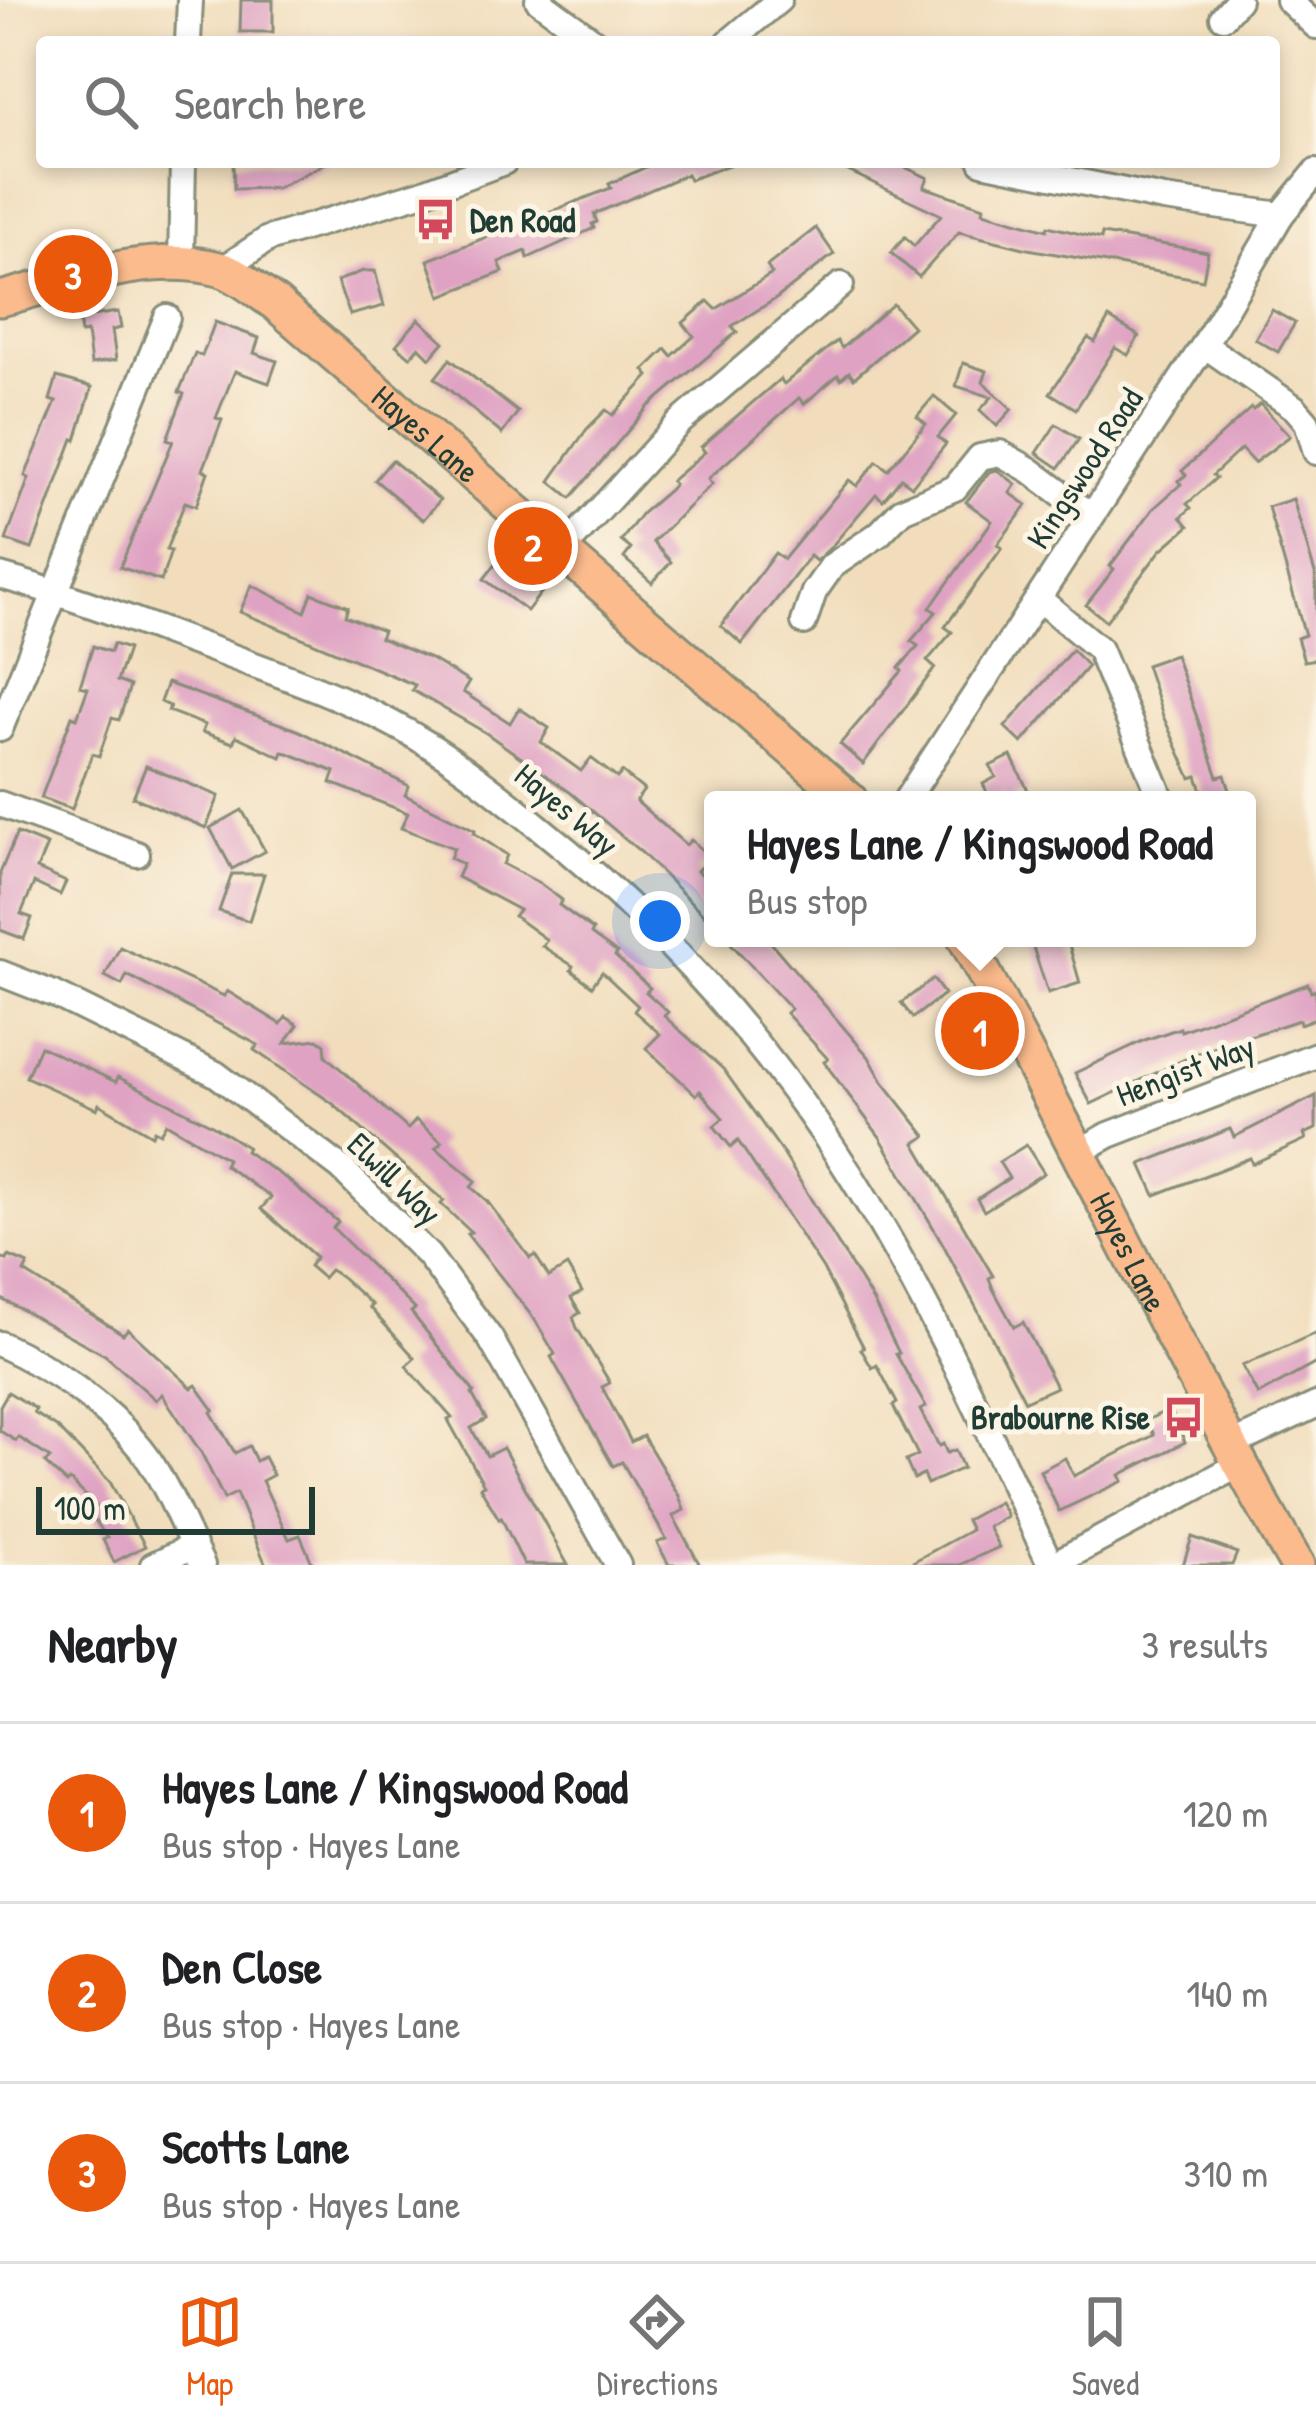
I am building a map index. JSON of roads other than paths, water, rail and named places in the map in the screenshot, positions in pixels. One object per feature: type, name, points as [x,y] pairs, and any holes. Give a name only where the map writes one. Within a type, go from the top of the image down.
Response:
[{"type":"main road","name":"Hayes Lane","points":[[0,299],[105,273],[181,263],[224,269],[275,303],[840,791]]},
{"type":"main road","name":"Hayes Lane","points":[[970,947],[1080,1151],[1234,1455],[1297,1565]]},
{"type":"street","points":[[188,36],[190,0]]},
{"type":"street","points":[[538,0],[587,36]]},
{"type":"street","points":[[742,36],[779,0]]},
{"type":"street","points":[[1288,0],[1316,26]]},
{"type":"street","points":[[181,263],[183,168]]},
{"type":"street","points":[[224,269],[268,239],[421,194],[488,168]]},
{"type":"street","points":[[1012,168],[1164,199],[1316,212]]},
{"type":"street","name":"Kingswood Road","points":[[912,791],[1204,346],[1286,208],[1316,172]]},
{"type":"street","points":[[561,552],[680,423],[841,285]]},
{"type":"street","points":[[0,729],[167,317]]},
{"type":"street","points":[[1204,346],[1295,408],[1307,422],[1316,452]]},
{"type":"street","points":[[804,622],[814,592],[832,566],[879,534],[902,510],[955,488],[980,457],[1000,453],[1091,516]]},
{"type":"street","name":"Hayes Way","points":[[0,576],[54,591],[255,665],[389,722],[464,766],[643,917],[762,1050],[821,1130],[884,1230],[1052,1565]]},
{"type":"street","points":[[1040,599],[1100,649],[1158,791]]},
{"type":"street","points":[[0,804],[136,854]]},
{"type":"street","name":"Elwill Way","points":[[0,973],[56,995],[216,1074],[341,1168],[428,1255],[490,1338],[618,1565]]},
{"type":"street","name":"Hengist Way","points":[[1080,1151],[1316,1055]]},
{"type":"street","points":[[0,1344],[29,1357],[92,1399],[142,1451],[197,1556],[153,1565]]},
{"type":"street","points":[[1052,1565],[1316,1405]]},
{"type":"place","name":"Den Road","points":[[436,220]]},
{"type":"place","name":"Scotts Lane","points":[[73,274]]},
{"type":"place","name":"Den Close","points":[[533,546]]},
{"type":"place","name":"Hayes Lane / Kingswood Road","points":[[980,1031]]},
{"type":"place","name":"Brabourne Rise","points":[[1184,1417]]}]
